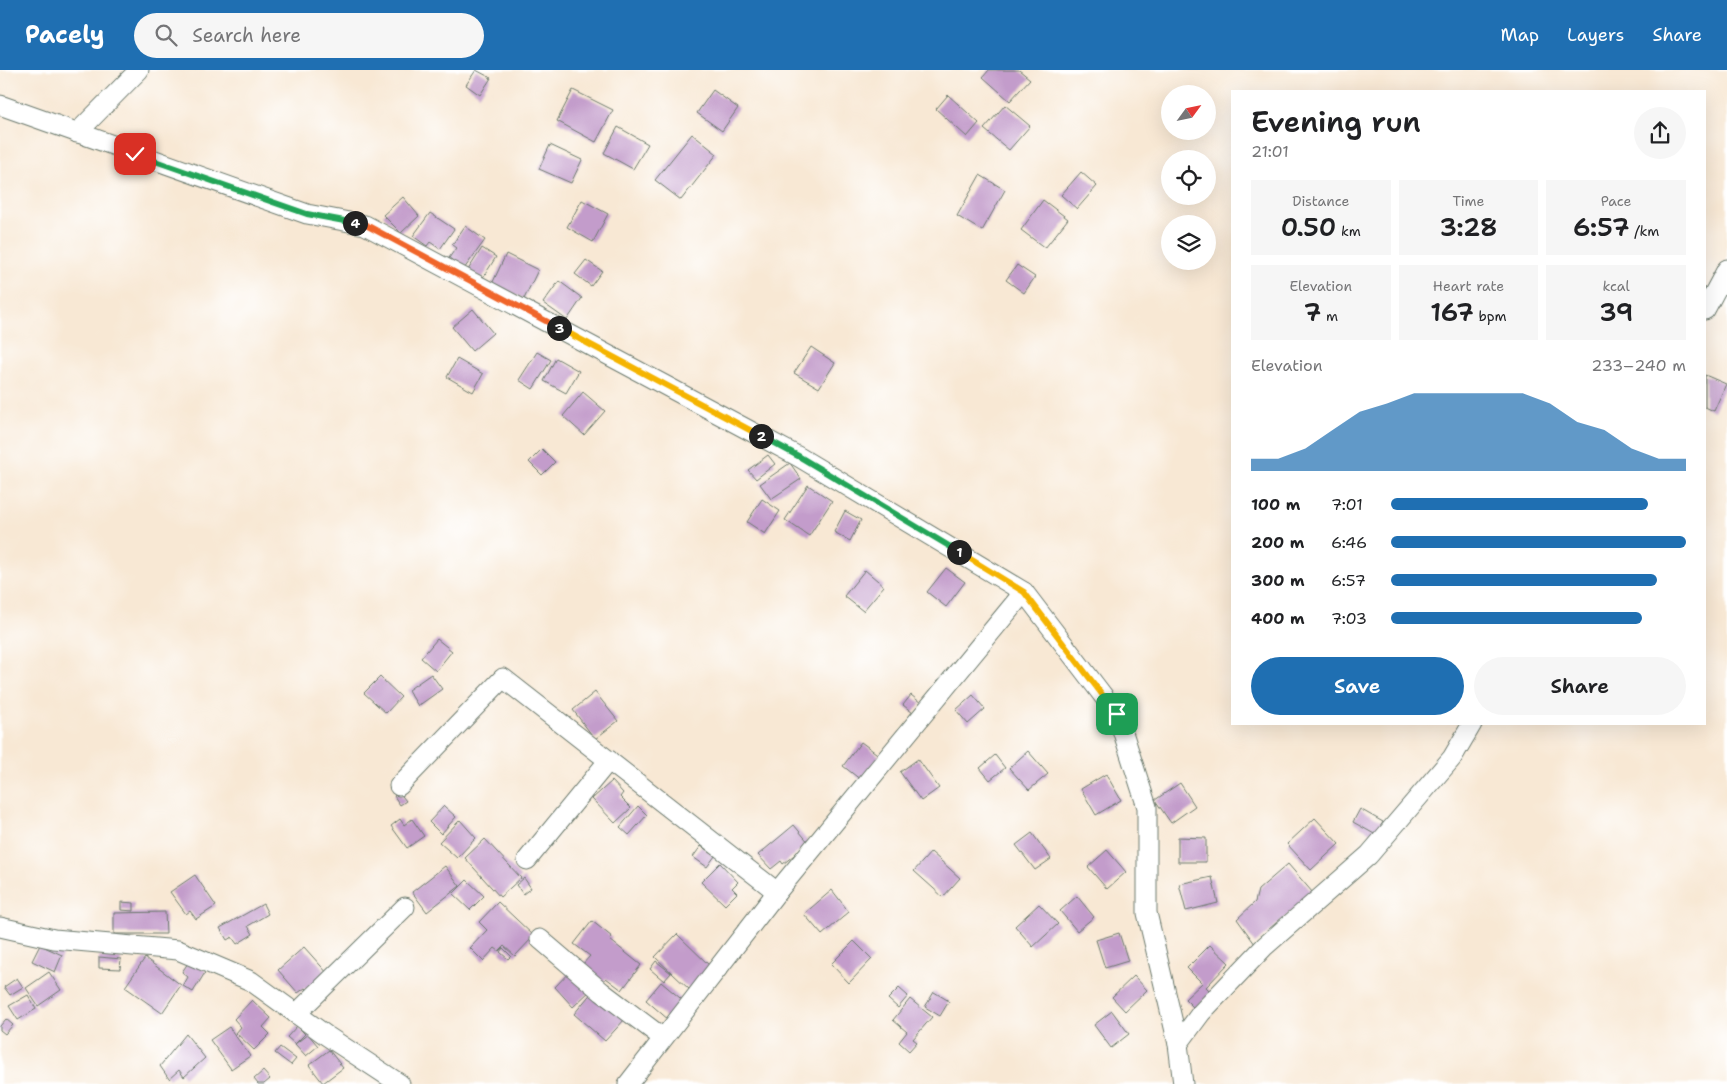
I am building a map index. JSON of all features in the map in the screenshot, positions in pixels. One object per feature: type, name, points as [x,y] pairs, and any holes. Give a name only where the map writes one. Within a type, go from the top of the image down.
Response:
[{"type":"street","points":[[77,133],[139,70]]},
{"type":"street","points":[[0,104],[307,214],[366,225],[800,457],[1024,592],[1117,714],[1147,807],[1147,913],[1178,1044],[1181,1077],[1167,1084]]},
{"type":"street","points":[[1706,308],[1727,269]]},
{"type":"street","points":[[628,1084],[777,892],[1024,592]]},
{"type":"street","points":[[399,786],[503,678],[777,892]]},
{"type":"street","points":[[1178,1044],[1202,1014],[1265,946],[1369,855],[1452,758],[1471,725]]},
{"type":"street","points":[[528,860],[609,760]]},
{"type":"street","points":[[296,1014],[405,907]]},
{"type":"street","points":[[0,927],[54,939],[178,950],[251,981],[296,1014],[400,1084]]},
{"type":"street","points":[[540,938],[602,992],[663,1038]]},
{"type":"building","points":[[476,70],[491,78],[480,95],[466,85]]},
{"type":"building","points":[[989,70],[1019,70],[1030,79],[1010,101],[983,77]]},
{"type":"building","points":[[573,90],[613,110],[596,142],[557,121]]},
{"type":"building","points":[[713,90],[738,108],[722,131],[697,113]]},
{"type":"building","points":[[948,95],[979,123],[967,137],[936,109]]},
{"type":"building","points":[[1005,105],[1030,126],[1009,150],[984,129]]},
{"type":"building","points":[[618,127],[648,144],[633,169],[604,153]]},
{"type":"building","points":[[692,134],[717,154],[681,200],[655,180]]},
{"type":"building","points":[[550,145],[582,160],[571,183],[539,169]]},
{"type":"building","points":[[1081,172],[1097,186],[1077,209],[1061,195]]},
{"type":"building","points":[[980,175],[1005,190],[982,231],[957,216]]},
{"type":"building","points":[[403,197],[419,216],[401,233],[383,215]]},
{"type":"building","points":[[582,200],[608,214],[593,242],[567,227]]},
{"type":"building","points":[[1043,200],[1068,219],[1045,248],[1021,230]]},
{"type":"building","points":[[430,213],[454,229],[440,249],[430,242],[427,246],[413,236]]},
{"type":"building","points":[[465,226],[485,240],[464,269],[449,258],[456,248],[452,245]]},
{"type":"building","points":[[482,248],[496,257],[482,279],[468,270]]},
{"type":"building","points":[[506,254],[538,270],[524,299],[492,284]]},
{"type":"building","points":[[586,260],[602,271],[591,286],[575,274]]},
{"type":"building","points":[[1017,265],[1035,277],[1024,293],[1006,280]]},
{"type":"building","points":[[559,281],[582,298],[567,320],[543,303]]},
{"type":"building","points":[[473,309],[493,333],[472,351],[452,327]]},
{"type":"building","points":[[811,347],[835,363],[819,388],[794,373]]},
{"type":"building","points":[[537,352],[551,360],[533,389],[519,380]]},
{"type":"building","points":[[556,358],[579,371],[566,393],[544,381]]},
{"type":"building","points":[[457,359],[483,374],[473,392],[447,377]]},
{"type":"building","points":[[1706,375],[1726,384],[1714,411],[1706,407]]},
{"type":"building","points":[[583,392],[605,411],[584,435],[563,416]]},
{"type":"building","points":[[542,449],[555,462],[542,475],[529,462]]},
{"type":"building","points":[[768,455],[775,464],[756,479],[748,470]]},
{"type":"building","points":[[790,463],[801,479],[771,499],[760,484]]},
{"type":"building","points":[[808,485],[832,501],[809,536],[785,520]]},
{"type":"building","points":[[762,499],[780,511],[765,534],[747,522]]},
{"type":"building","points":[[845,511],[861,520],[850,541],[834,532]]},
{"type":"building","points":[[946,568],[965,582],[946,607],[927,592]]},
{"type":"building","points":[[865,570],[884,586],[863,611],[844,596]]},
{"type":"building","points":[[437,639],[452,651],[436,671],[421,658]]},
{"type":"building","points":[[431,674],[442,689],[418,706],[408,690]]},
{"type":"building","points":[[380,677],[401,697],[386,713],[364,693]]},
{"type":"building","points":[[595,692],[618,721],[595,739],[573,710]]},
{"type":"building","points":[[911,695],[921,703],[913,713],[903,705]]},
{"type":"building","points":[[973,695],[985,709],[968,724],[956,710]]},
{"type":"building","points":[[861,742],[880,756],[861,780],[843,766]]},
{"type":"building","points":[[1028,751],[1048,774],[1029,790],[1009,768]]},
{"type":"building","points":[[995,755],[1005,768],[990,780],[980,768]]},
{"type":"building","points":[[918,759],[939,788],[921,801],[900,772]]},
{"type":"building","points":[[1106,774],[1121,800],[1096,815],[1081,789]]},
{"type":"building","points":[[612,781],[623,793],[620,797],[631,808],[615,823],[592,799]]},
{"type":"building","points":[[1180,783],[1195,806],[1171,823],[1155,800]]},
{"type":"building","points":[[399,792],[406,801],[400,805],[394,796]]},
{"type":"building","points":[[444,806],[456,817],[441,834],[429,822]]},
{"type":"building","points":[[638,806],[647,815],[629,835],[620,827]]},
{"type":"building","points":[[1360,809],[1383,822],[1376,835],[1353,822]]},
{"type":"building","points":[[1315,818],[1339,844],[1311,870],[1287,844]]},
{"type":"building","points":[[400,819],[404,825],[412,819],[424,836],[407,848],[391,826]]},
{"type":"building","points":[[460,820],[476,838],[457,858],[439,842]]},
{"type":"building","points":[[794,825],[809,843],[783,864],[781,861],[771,869],[758,855]]},
{"type":"building","points":[[1032,833],[1051,859],[1035,870],[1016,845]]},
{"type":"building","points":[[1178,837],[1206,838],[1206,862],[1178,862]]},
{"type":"building","points":[[485,839],[521,878],[500,897],[465,858]]},
{"type":"building","points":[[701,846],[715,856],[707,867],[693,857]]},
{"type":"building","points":[[1107,850],[1126,872],[1107,889],[1088,867]]},
{"type":"building","points":[[931,852],[960,878],[943,897],[914,871]]},
{"type":"building","points":[[720,863],[738,882],[732,888],[737,893],[725,905],[701,882]]},
{"type":"building","points":[[1288,864],[1313,893],[1255,944],[1237,919],[1255,902],[1258,890]]},
{"type":"building","points":[[445,866],[460,886],[427,912],[412,892]]},
{"type":"building","points":[[195,875],[216,906],[196,919],[190,911],[186,914],[170,892]]},
{"type":"building","points":[[1212,877],[1218,903],[1186,911],[1179,884]]},
{"type":"building","points":[[524,878],[531,888],[523,894],[516,885]]},
{"type":"building","points":[[467,880],[484,896],[470,910],[453,894]]},
{"type":"building","points":[[832,890],[849,912],[822,935],[804,914]]},
{"type":"building","points":[[1077,896],[1094,917],[1077,931],[1060,911]]},
{"type":"building","points":[[121,902],[134,903],[134,911],[121,910]]},
{"type":"building","points":[[498,902],[534,936],[515,956],[504,946],[499,951],[495,948],[483,961],[470,948],[487,930],[479,922]]},
{"type":"building","points":[[263,904],[268,914],[248,926],[253,934],[237,944],[232,937],[227,940],[220,928]]},
{"type":"building","points":[[1039,904],[1058,924],[1033,947],[1015,926]]},
{"type":"building","points":[[165,912],[166,934],[114,934],[114,913]]},
{"type":"building","points":[[592,921],[612,937],[610,940],[641,965],[622,990],[606,978],[603,982],[582,965],[590,956],[574,944]]},
{"type":"building","points":[[1119,933],[1128,961],[1105,968],[1096,940]]},
{"type":"building","points":[[677,934],[711,967],[690,990],[655,957]]},
{"type":"building","points":[[854,941],[872,959],[849,983],[831,964]]},
{"type":"building","points":[[40,945],[62,955],[55,972],[32,961]]},
{"type":"building","points":[[1210,945],[1229,963],[1206,987],[1212,993],[1195,1009],[1185,999],[1202,983],[1187,968]]},
{"type":"building","points":[[304,947],[329,975],[309,992],[305,988],[298,993],[278,970]]},
{"type":"building","points":[[503,948],[511,956],[508,959],[500,952]]},
{"type":"building","points":[[99,957],[121,959],[120,969],[99,968]]},
{"type":"building","points":[[145,958],[181,985],[162,1013],[125,987]]},
{"type":"building","points":[[190,960],[206,971],[193,992],[183,986],[188,977],[182,972]]},
{"type":"building","points":[[656,961],[671,973],[664,981],[650,969]]},
{"type":"building","points":[[571,970],[592,989],[573,1007],[555,987]]},
{"type":"building","points":[[49,972],[61,990],[38,1006],[26,988]]},
{"type":"building","points":[[1134,976],[1147,990],[1125,1011],[1112,997]]},
{"type":"building","points":[[17,978],[23,987],[10,995],[4,987]]},
{"type":"building","points":[[661,982],[686,1003],[670,1021],[646,1000]]},
{"type":"building","points":[[899,988],[908,996],[898,1008],[888,999]]},
{"type":"building","points":[[593,991],[625,1019],[605,1041],[574,1014]]},
{"type":"building","points":[[934,992],[949,1001],[940,1016],[925,1007]]},
{"type":"building","points":[[28,995],[36,1009],[18,1020],[9,1006]]},
{"type":"building","points":[[910,999],[932,1017],[913,1039],[917,1042],[909,1051],[899,1042],[907,1032],[893,1020]]},
{"type":"building","points":[[252,1000],[271,1018],[263,1027],[270,1034],[254,1050],[236,1033],[241,1027],[234,1019]]},
{"type":"building","points":[[1112,1011],[1129,1034],[1111,1048],[1094,1025]]},
{"type":"building","points":[[6,1019],[13,1025],[5,1034],[0,1030],[0,1026]]},
{"type":"building","points":[[297,1026],[305,1034],[295,1044],[287,1037]]},
{"type":"building","points":[[229,1027],[250,1056],[231,1069],[210,1040]]},
{"type":"building","points":[[186,1034],[205,1058],[184,1077],[179,1070],[169,1079],[160,1066]]},
{"type":"building","points":[[308,1034],[318,1046],[306,1056],[295,1044]]},
{"type":"building","points":[[280,1047],[296,1059],[291,1065],[275,1053]]},
{"type":"building","points":[[329,1050],[343,1068],[323,1083],[309,1065]]},
{"type":"building","points":[[263,1071],[270,1079],[264,1084],[258,1084],[254,1079]]},
{"type":"route","points":[[135,154],[307,214],[366,225],[800,457],[1024,592],[1117,714]]}]
